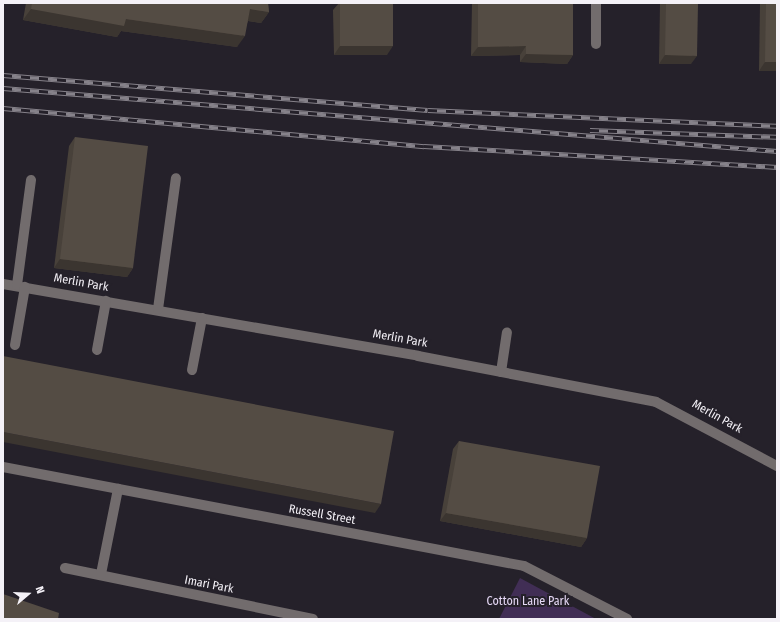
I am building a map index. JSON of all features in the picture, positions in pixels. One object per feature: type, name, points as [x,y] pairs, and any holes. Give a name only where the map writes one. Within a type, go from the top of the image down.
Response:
[{"type":"street","points":[[596,3],[596,44]]},
{"type":"street","points":[[158,310],[176,178]]},
{"type":"street","points":[[15,345],[31,180]]},
{"type":"street","name":"Merlin Park","points":[[3,284],[158,310],[501,372],[656,402],[777,466]]},
{"type":"street","points":[[97,350],[106,301]]},
{"type":"street","points":[[192,370],[202,318]]},
{"type":"street","points":[[501,372],[507,332]]},
{"type":"street","name":"Russell Street","points":[[3,467],[524,566],[627,619]]},
{"type":"street","points":[[102,574],[118,489]]},
{"type":"street","name":"Imari Park","points":[[64,568],[102,574],[144,586],[313,619]]},
{"type":"green space","name":"Cotton Lane Park","points":[[520,578],[596,619],[499,619]]},
{"type":"building","points":[[32,3],[268,3],[269,12],[250,9],[245,36],[126,19],[124,26],[31,9]]},
{"type":"building","points":[[340,3],[393,3],[393,46],[340,46]]},
{"type":"building","points":[[478,3],[573,3],[573,55],[526,54],[526,46],[478,47]]},
{"type":"building","points":[[666,3],[698,3],[697,56],[665,55]]},
{"type":"building","points":[[766,3],[777,3],[777,62],[765,62]]},
{"type":"building","points":[[75,137],[148,146],[133,268],[60,259]]},
{"type":"building","points":[[3,356],[394,431],[381,504],[3,432]]},
{"type":"building","points":[[459,441],[600,466],[587,538],[446,513]]},
{"type":"building","points":[[3,594],[59,613],[58,619],[3,619]]},
{"type":"railway","points":[[3,75],[428,110],[777,126]]},
{"type":"railway","points":[[3,88],[777,151]]},
{"type":"railway","points":[[3,108],[424,146],[777,167]]},
{"type":"railway","points":[[590,130],[777,137]]}]
